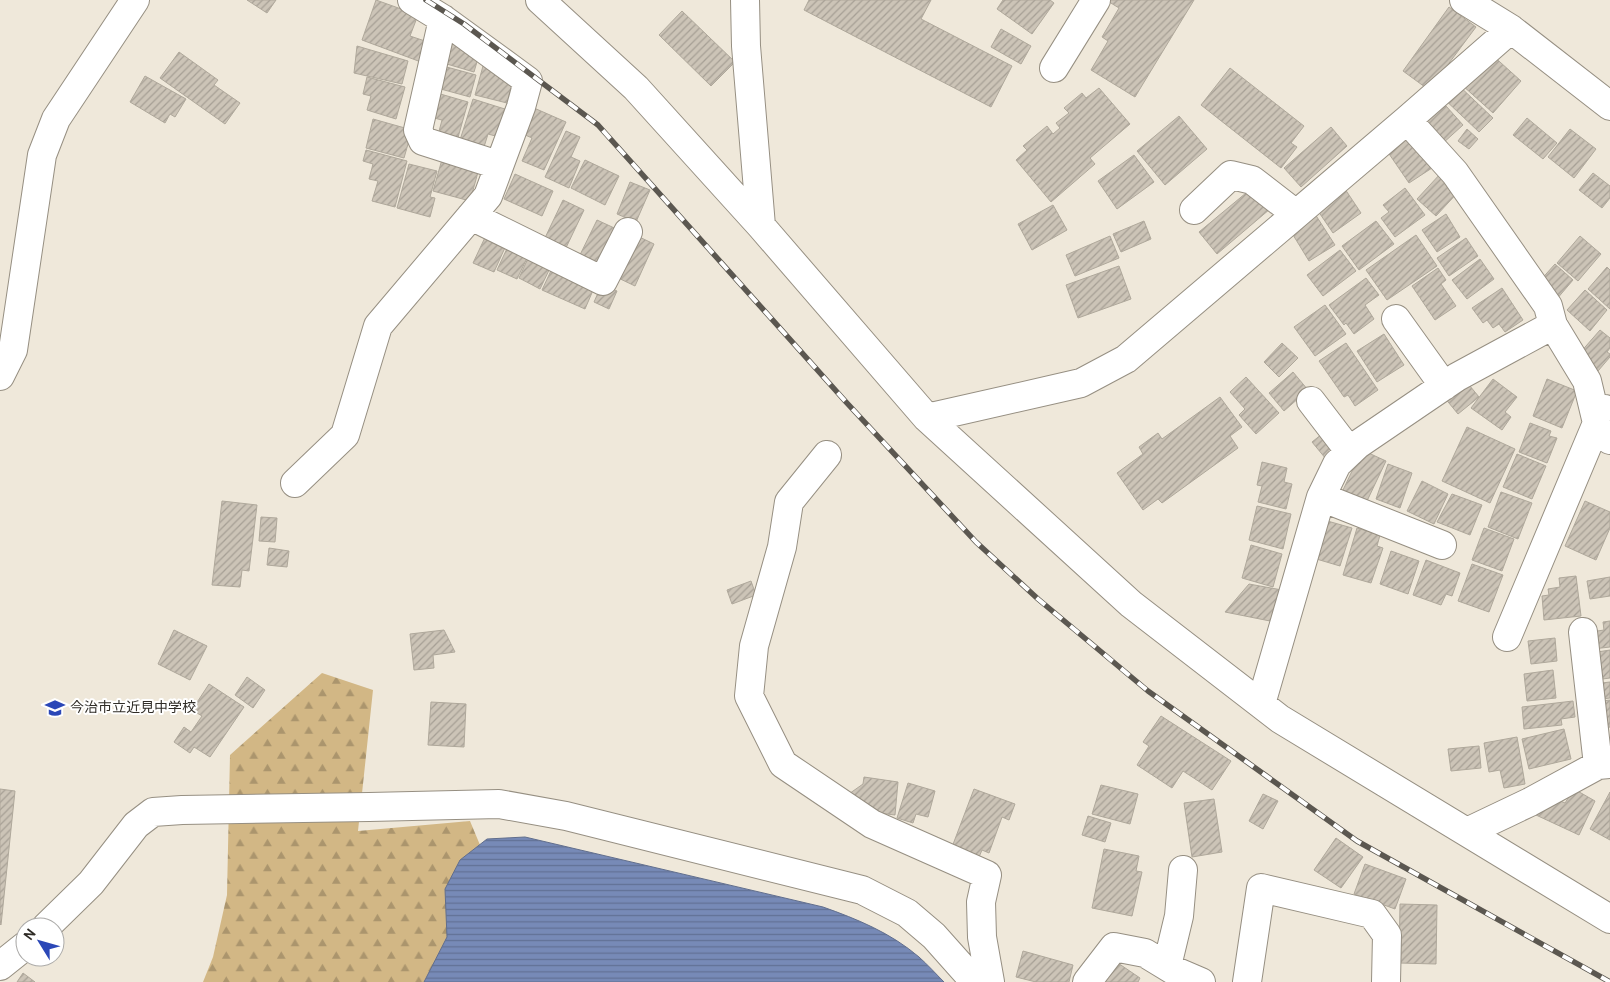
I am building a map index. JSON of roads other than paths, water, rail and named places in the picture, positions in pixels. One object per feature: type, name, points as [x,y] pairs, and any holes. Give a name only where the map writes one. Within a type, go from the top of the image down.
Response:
[{"type":"street","points":[[0,376],[13,350],[42,155],[56,119],[135,0]]},
{"type":"street","points":[[294,483],[345,434],[378,326],[488,196],[521,107],[528,81],[443,19],[412,0]]},
{"type":"street","points":[[540,0],[636,88],[761,226],[927,418],[1131,604],[1280,719],[1610,919]]},
{"type":"street","points":[[745,0],[746,46],[761,226]]},
{"type":"street","points":[[1054,68],[1096,0]]},
{"type":"street","points":[[1464,0],[1511,29],[1610,106]]},
{"type":"street","points":[[443,19],[418,130],[423,141],[498,165]]},
{"type":"street","points":[[927,418],[1081,383],[1126,359],[1511,29]]},
{"type":"street","points":[[1407,120],[1455,173],[1548,306],[1553,325],[1587,381],[1603,432]]},
{"type":"street","points":[[1194,210],[1231,175],[1252,180],[1296,214]]},
{"type":"street","points":[[471,216],[603,281],[628,232]]},
{"type":"street","points":[[1396,319],[1444,386]]},
{"type":"street","points":[[1261,704],[1321,497],[1337,464],[1357,445],[1457,377],[1553,325]]},
{"type":"street","points":[[1507,637],[1603,432],[1610,399]]},
{"type":"street","points":[[1310,401],[1350,452]]},
{"type":"street","points":[[827,455],[789,502],[782,547],[754,646],[749,696],[783,764],[872,824],[987,876],[981,902],[982,937],[990,982]]},
{"type":"street","points":[[1321,497],[1442,545]]},
{"type":"street","points":[[1467,832],[1604,764],[1582,632]]},
{"type":"street","points":[[56,917],[91,883],[136,826],[153,812],[498,804],[566,816],[862,890],[907,913],[934,936],[976,982]]},
{"type":"street","points":[[1167,966],[1179,916],[1183,870]]},
{"type":"street","points":[[1248,982],[1261,888],[1372,914],[1387,935],[1386,982]]},
{"type":"street","points":[[1087,982],[1114,947],[1145,953],[1200,982]]},
{"type":"street","points":[[0,966],[15,954]]},
{"type":"water","points":[[525,837],[823,907],[861,922],[897,941],[919,957],[944,982],[424,982],[447,937],[445,889],[460,860],[487,839]]},
{"type":"railway","points":[[426,0],[464,24],[598,125],[846,402],[976,542],[1038,599],[1148,691],[1357,841],[1610,982]]},
{"type":"place","name":"今治市立近見中学校","points":[[55,708]]}]
